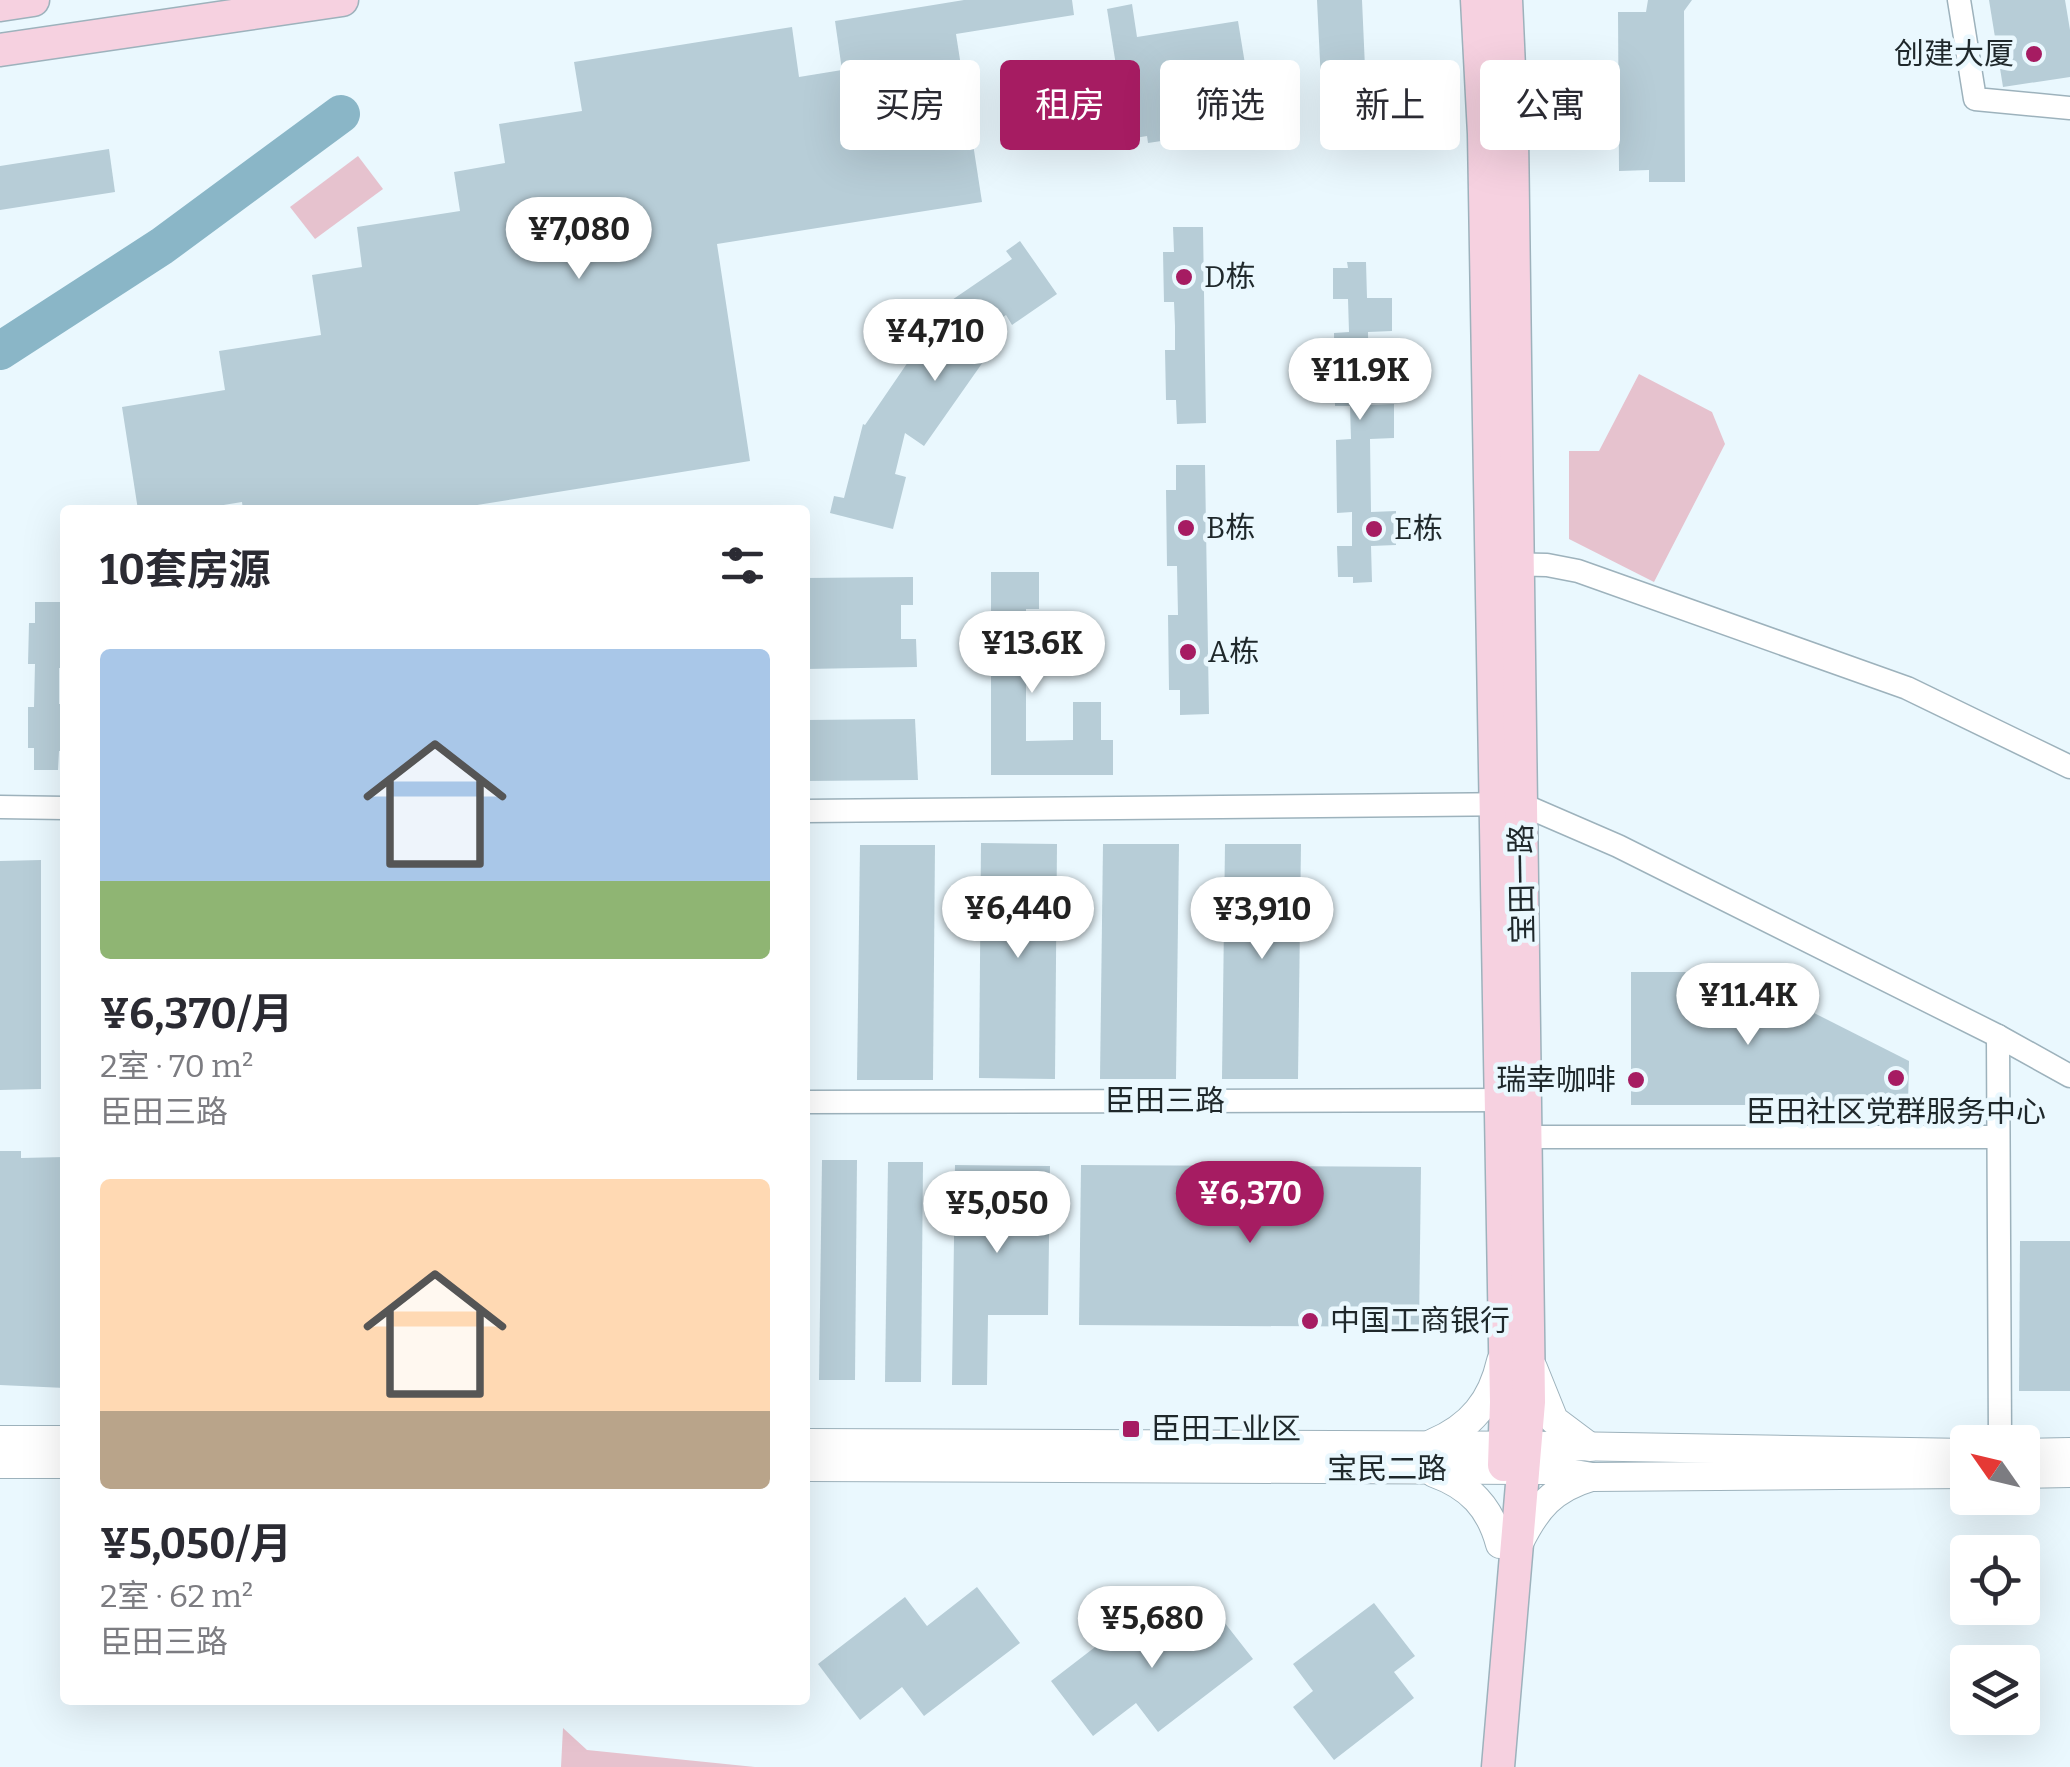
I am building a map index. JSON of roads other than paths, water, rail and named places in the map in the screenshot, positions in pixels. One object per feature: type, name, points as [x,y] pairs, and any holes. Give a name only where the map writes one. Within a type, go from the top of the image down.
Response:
[{"type":"main road","points":[[0,5],[33,0]]},
{"type":"main road","points":[[0,50],[342,0]]},
{"type":"main road","name":"宝田一路","points":[[1477,0],[1504,563],[1517,1344]]},
{"type":"main road","name":"宝田一路","points":[[1504,563],[1512,135],[1506,0]]},
{"type":"main road","name":"宝田一路","points":[[1498,1767],[1515,1458],[1526,1137],[1513,1100]]},
{"type":"main road","name":"宝田一路","points":[[1478,1767],[1509,1544]]},
{"type":"street","points":[[1959,0],[1975,99],[2070,108]]},
{"type":"street","points":[[1504,563],[1578,571],[1907,688],[2070,767]]},
{"type":"street","points":[[810,811],[1508,804],[1618,846],[2070,1076]]},
{"type":"street","points":[[0,807],[60,808]]},
{"type":"street","points":[[1998,1036],[2000,1425]]},
{"type":"street","name":"臣田三路","points":[[810,1102],[1513,1100]]},
{"type":"street","points":[[1526,1137],[1998,1138]]},
{"type":"street","points":[[1517,1344],[1554,1420],[1592,1448]]},
{"type":"street","points":[[1517,1344],[1475,1417],[1424,1458],[1473,1493],[1509,1544],[1550,1495],[1592,1477]]},
{"type":"street","points":[[0,1440],[60,1440]]},
{"type":"street","name":"宝民二路","points":[[810,1443],[1279,1457],[1515,1458],[1592,1448],[1950,1453]]},
{"type":"street","points":[[2040,1453],[2070,1452]]},
{"type":"street","name":"宝民二路","points":[[810,1467],[1279,1457]]},
{"type":"street","name":"宝民二路","points":[[1515,1458],[1551,1470],[1592,1477],[1950,1474]]},
{"type":"street","points":[[0,1464],[60,1464]]},
{"type":"street","points":[[2040,1474],[2070,1473]]},
{"type":"waterway","points":[[0,351],[162,246],[341,114]]},
{"type":"place","name":"创建大厦","points":[[2034,54]]},
{"type":"place","name":"D栋","points":[[1184,277]]},
{"type":"place","name":"B栋","points":[[1186,528]]},
{"type":"place","name":"E栋","points":[[1374,529]]},
{"type":"place","name":"A栋","points":[[1188,652]]},
{"type":"place","name":"臣田社区党群服务中心","points":[[1896,1078]]},
{"type":"place","name":"瑞幸咖啡","points":[[1636,1080]]},
{"type":"place","name":"中国工商银行","points":[[1310,1321]]},
{"type":"place","name":"臣田工业区","points":[[1131,1429]]}]
